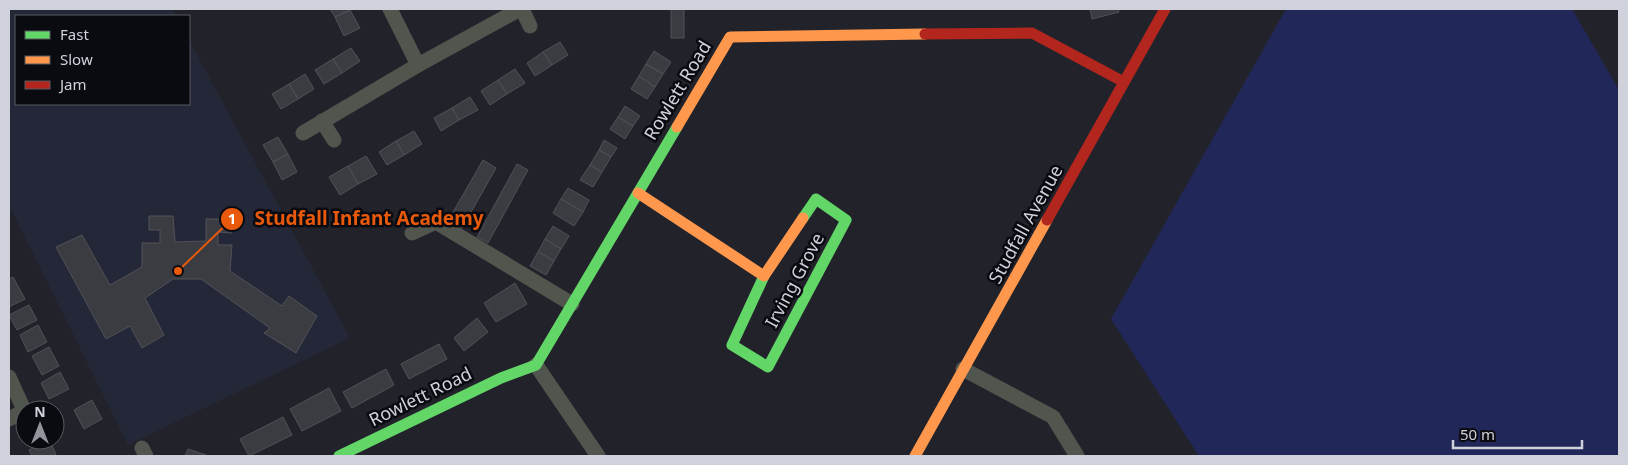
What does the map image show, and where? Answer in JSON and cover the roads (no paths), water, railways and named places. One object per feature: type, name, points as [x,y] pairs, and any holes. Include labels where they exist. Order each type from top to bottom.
[{"type":"street","points":[[390,9],[418,65]]},
{"type":"street","points":[[303,133],[418,65],[521,9],[530,26]]},
{"type":"street","name":"Studfall Avenue","points":[[915,456],[1165,9]]},
{"type":"street","name":"Rowlett Road","points":[[339,456],[501,378],[536,365],[730,37],[1032,33],[1124,82]]},
{"type":"street","points":[[322,121],[334,140]]},
{"type":"street","name":"Irving Grove","points":[[638,193],[764,276]]},
{"type":"street","name":"Irving Grove","points":[[816,199],[846,220],[768,367],[732,345],[764,276],[816,199]]},
{"type":"street","points":[[412,233],[436,222],[572,304]]},
{"type":"street","points":[[536,365],[598,456]]},
{"type":"street","points":[[964,369],[1053,417],[1077,456]]},
{"type":"street","points":[[9,377],[20,400]]},
{"type":"place","name":"Studfall Infant Academy","points":[[178,271]]}]
